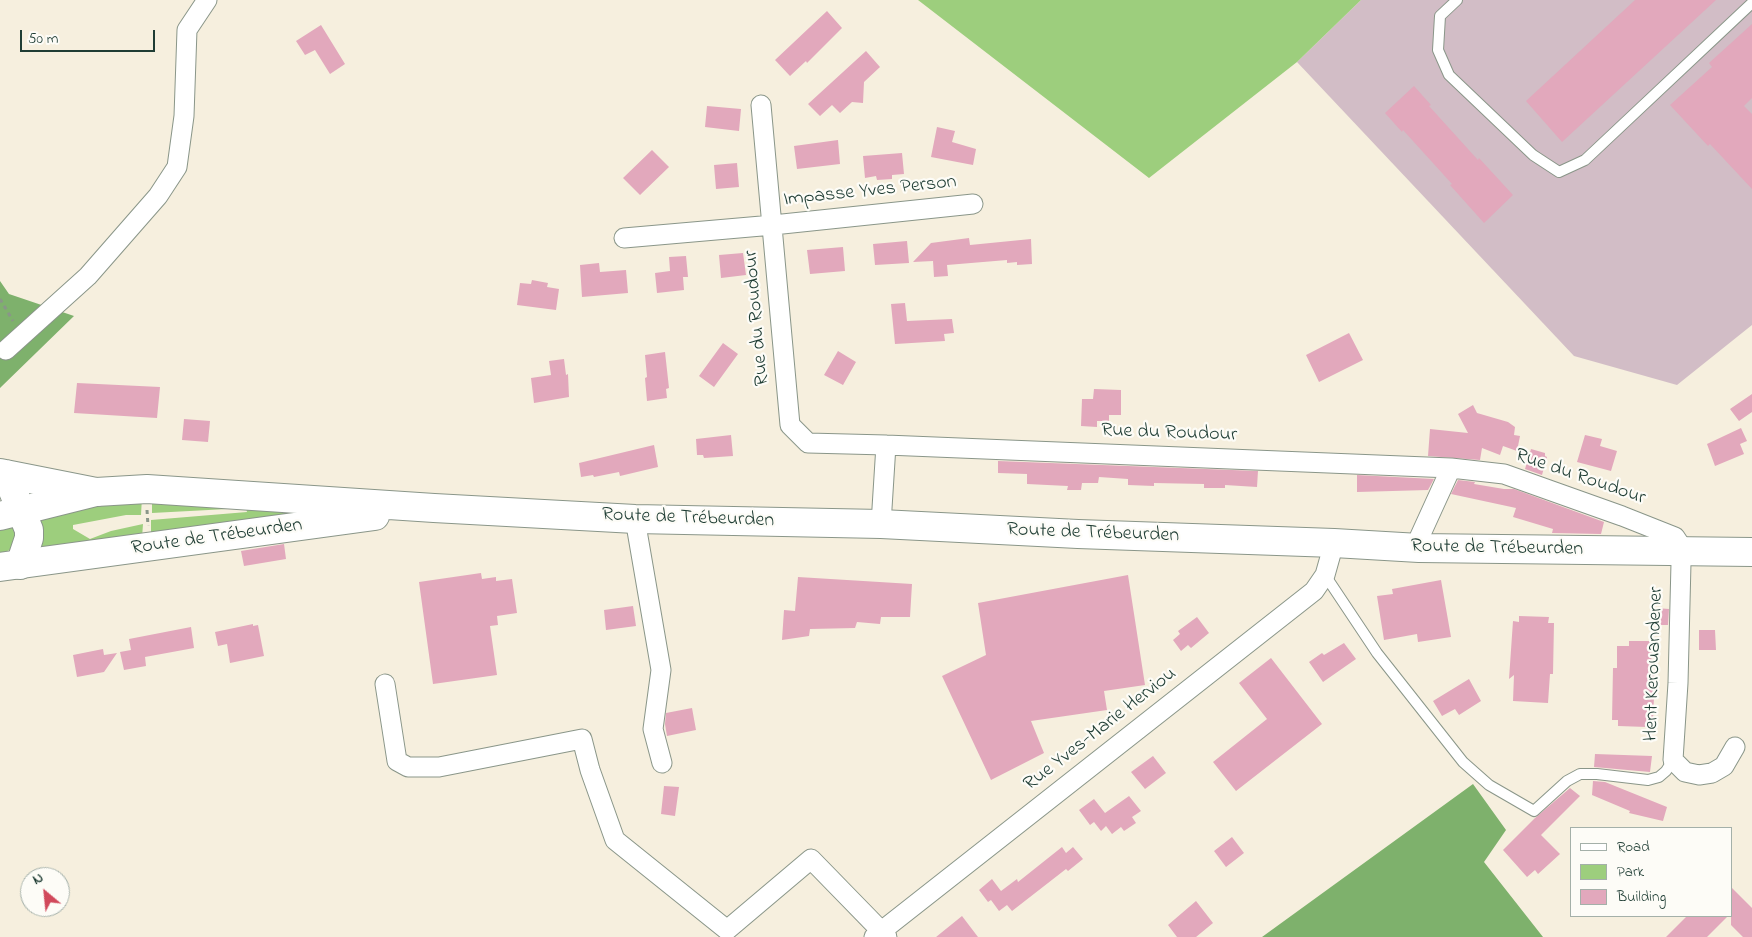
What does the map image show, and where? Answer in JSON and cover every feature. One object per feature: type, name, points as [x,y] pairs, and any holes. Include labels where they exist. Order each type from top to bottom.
[{"type":"main road","points":[[10,566],[29,538],[29,530],[10,513],[3,473],[96,492]]},
{"type":"main road","name":"Route de Trébeurden","points":[[10,513],[96,492],[147,490],[635,519],[881,524],[1419,548],[1752,552]]},
{"type":"main road","name":"Route de Trébeurden","points":[[10,566],[434,508]]},
{"type":"street","points":[[2,349],[88,276],[158,196],[176,167],[184,116],[187,30],[207,0]]},
{"type":"street","name":"Rue du Roudour","points":[[761,105],[790,425],[808,443],[1451,468],[1504,474],[1675,537],[1685,552]]},
{"type":"street","name":"Impasse Yves Person","points":[[624,238],[773,225],[973,204]]},
{"type":"street","points":[[881,524],[886,445]]},
{"type":"street","points":[[1419,548],[1420,536],[1451,468]]},
{"type":"street","points":[[635,519],[661,670],[653,730],[662,764]]},
{"type":"street","name":"Rue Yves-Marie Herviou","points":[[881,935],[1314,591],[1325,575],[1334,543]]},
{"type":"street","name":"Hent Kerouandener","points":[[1685,552],[1682,562],[1673,760],[1685,772],[1699,775],[1712,772],[1724,766],[1735,747]]},
{"type":"street","points":[[385,684],[397,761],[408,767],[439,767],[582,739],[590,770],[615,840],[727,930],[811,859],[881,935]]},
{"type":"lane","points":[[1457,0],[1440,16],[1438,50],[1449,75],[1533,155],[1559,172],[1586,160],[1752,3]]},
{"type":"lane","points":[[1325,575],[1377,653],[1463,762],[1489,785],[1534,811],[1566,781],[1580,774],[1648,780],[1659,777],[1666,771],[1673,760]]},
{"type":"path","points":[[147,490],[148,548]]},
{"type":"shaded area","points":[[1361,0],[1752,0],[1752,325],[1677,385],[1574,356],[1297,62]]},
{"type":"green space","points":[[918,0],[1361,0],[1297,62],[1149,178]]},
{"type":"green space","points":[[0,281],[9,294],[74,316],[0,388]]},
{"type":"green space","points":[[152,496],[364,506],[151,538],[151,520],[247,512],[246,508],[152,513]]},
{"type":"green space","points":[[142,497],[141,515],[126,515],[73,525],[73,529],[90,539],[111,531],[143,524],[142,538],[35,551],[35,513]]},
{"type":"green space","points":[[0,522],[12,522],[20,533],[12,549],[0,554]]},
{"type":"green space","points":[[1473,784],[1506,830],[1484,862],[1543,937],[1262,937]]},
{"type":"building","points":[[1635,0],[1716,0],[1562,142],[1526,101]]},
{"type":"building","points":[[827,11],[842,28],[807,63],[806,61],[790,76],[775,60]]},
{"type":"building","points":[[1752,24],[1752,98],[1744,106],[1752,114],[1752,189],[1670,105],[1712,67],[1709,63]]},
{"type":"building","points":[[321,25],[345,64],[330,74],[315,50],[305,55],[296,41]]},
{"type":"building","points":[[866,51],[880,67],[864,82],[863,103],[852,102],[840,113],[832,105],[820,116],[808,104]]},
{"type":"building","points":[[1414,86],[1431,105],[1429,106],[1478,160],[1479,158],[1513,195],[1484,223],[1450,185],[1452,184],[1385,113]]},
{"type":"building","points":[[707,106],[741,109],[739,131],[705,127]]},
{"type":"building","points":[[937,127],[955,131],[952,142],[976,149],[973,165],[931,157]]},
{"type":"building","points":[[838,140],[840,164],[797,169],[794,146]]},
{"type":"building","points":[[652,150],[669,167],[640,195],[623,178]]},
{"type":"building","points":[[902,153],[904,174],[892,175],[892,179],[877,180],[876,176],[865,178],[863,156]]},
{"type":"building","points":[[737,163],[739,187],[716,189],[714,165]]},
{"type":"building","points":[[969,238],[970,245],[1031,239],[1032,264],[1017,265],[1017,262],[1007,263],[1007,260],[947,265],[948,276],[934,277],[933,261],[913,262],[931,243]]},
{"type":"building","points":[[907,241],[909,263],[875,265],[873,244]]},
{"type":"building","points":[[843,247],[845,271],[810,274],[807,250]]},
{"type":"building","points":[[743,253],[746,275],[721,278],[719,255]]},
{"type":"building","points":[[686,256],[688,277],[683,277],[684,290],[657,293],[655,273],[670,271],[669,257]]},
{"type":"building","points":[[599,263],[600,272],[626,270],[628,293],[582,297],[580,265]]},
{"type":"building","points":[[532,280],[548,283],[547,287],[559,289],[556,310],[517,305],[520,283],[531,284]]},
{"type":"building","points":[[905,303],[907,321],[952,319],[954,333],[944,334],[945,341],[895,344],[891,304]]},
{"type":"building","points":[[1349,333],[1363,360],[1319,382],[1306,355]]},
{"type":"building","points":[[723,343],[738,354],[714,387],[699,376]]},
{"type":"building","points":[[838,351],[856,362],[843,385],[824,375]]},
{"type":"building","points":[[665,352],[669,388],[666,389],[667,398],[647,401],[645,355]]},
{"type":"building","points":[[564,359],[566,375],[568,374],[569,397],[534,403],[531,378],[551,375],[549,361]]},
{"type":"building","points":[[77,383],[160,387],[157,418],[74,413]]},
{"type":"building","points":[[1094,389],[1121,390],[1121,415],[1109,415],[1109,421],[1097,421],[1097,427],[1081,426],[1082,399],[1093,399]]},
{"type":"building","points":[[1752,394],[1752,412],[1739,421],[1730,409]]},
{"type":"building","points":[[1473,405],[1477,413],[1508,422],[1515,427],[1514,435],[1520,436],[1517,451],[1503,446],[1500,455],[1482,448],[1480,460],[1428,456],[1430,429],[1468,433],[1458,414]]},
{"type":"building","points":[[184,419],[210,421],[208,442],[182,440]]},
{"type":"building","points":[[1741,428],[1747,441],[1740,444],[1744,454],[1715,466],[1707,444]]},
{"type":"building","points":[[731,435],[733,456],[704,458],[703,455],[697,455],[696,439]]},
{"type":"building","points":[[1585,435],[1602,439],[1600,446],[1617,451],[1611,471],[1577,462]]},
{"type":"building","points":[[654,445],[658,467],[620,476],[619,472],[594,477],[593,475],[581,477],[579,463]]},
{"type":"building","points":[[1531,449],[1545,453],[1547,457],[1542,475],[1525,469]]},
{"type":"building","points":[[998,461],[1258,471],[1257,487],[1225,485],[1225,488],[1204,488],[1204,484],[1154,483],[1154,486],[1128,485],[1128,479],[1099,477],[1098,483],[1082,483],[1081,490],[1067,490],[1068,486],[1027,484],[1027,474],[998,473]]},
{"type":"building","points":[[1357,475],[1434,479],[1428,490],[1357,492]]},
{"type":"building","points":[[1458,480],[1504,489],[1514,489],[1604,522],[1601,534],[1552,533],[1553,529],[1513,517],[1516,508],[1451,494]]},
{"type":"building","points":[[284,544],[286,559],[244,566],[241,551]]},
{"type":"building","points":[[481,573],[482,579],[496,577],[496,581],[512,579],[517,613],[497,616],[498,625],[490,626],[497,675],[433,684],[419,582]]},
{"type":"building","points":[[1128,575],[1145,685],[1104,691],[1107,710],[1031,721],[1044,753],[991,780],[942,676],[986,655],[978,603]]},
{"type":"building","points":[[798,577],[912,584],[910,617],[881,617],[880,624],[857,622],[855,628],[810,629],[809,636],[782,640],[784,610],[795,611]]},
{"type":"building","points":[[1441,580],[1451,637],[1418,642],[1417,634],[1384,640],[1377,596],[1393,594],[1392,589]]},
{"type":"building","points":[[633,606],[636,626],[606,630],[604,610]]},
{"type":"building","points":[[1656,608],[1669,609],[1668,625],[1655,625]]},
{"type":"building","points":[[1519,616],[1549,617],[1548,623],[1554,623],[1553,674],[1550,674],[1548,703],[1513,701],[1514,675],[1509,679],[1513,621],[1519,622]]},
{"type":"building","points":[[1197,617],[1209,633],[1191,648],[1188,645],[1181,651],[1173,640],[1180,634],[1178,631]]},
{"type":"building","points":[[253,624],[253,626],[258,625],[264,656],[230,663],[227,644],[218,646],[215,632]]},
{"type":"building","points":[[191,627],[194,648],[145,657],[146,666],[124,670],[120,652],[131,650],[129,639]]},
{"type":"building","points":[[1699,630],[1715,630],[1716,650],[1699,650]]},
{"type":"building","points":[[1629,641],[1652,641],[1651,671],[1655,671],[1653,721],[1647,721],[1647,727],[1618,726],[1618,720],[1612,720],[1613,668],[1617,668],[1617,646],[1629,646]]},
{"type":"building","points":[[1344,643],[1356,659],[1323,682],[1309,662],[1322,653],[1324,655]]},
{"type":"building","points":[[103,649],[104,655],[117,653],[104,672],[77,677],[73,655]]},
{"type":"building","points":[[1271,658],[1322,724],[1236,791],[1213,762],[1267,719],[1239,683]]},
{"type":"building","points":[[1469,679],[1481,701],[1459,715],[1455,709],[1442,716],[1433,701]]},
{"type":"building","points":[[692,708],[696,730],[667,736],[666,713]]},
{"type":"building","points":[[1595,754],[1652,756],[1650,772],[1594,767]]},
{"type":"building","points":[[1153,756],[1166,773],[1145,789],[1131,772]]},
{"type":"building","points":[[1593,781],[1605,782],[1667,807],[1663,821],[1629,813],[1630,811],[1592,795]]},
{"type":"building","points":[[664,786],[679,787],[675,816],[661,814]]},
{"type":"building","points":[[1570,788],[1580,796],[1541,835],[1560,854],[1538,874],[1535,870],[1527,877],[1503,850],[1535,818]]},
{"type":"building","points":[[1129,796],[1141,811],[1132,817],[1136,823],[1124,831],[1121,827],[1112,834],[1106,826],[1101,831],[1094,822],[1090,825],[1079,810],[1094,799],[1105,813]]},
{"type":"building","points":[[1232,837],[1244,853],[1226,867],[1214,851]]},
{"type":"building","points":[[1062,847],[1066,853],[1073,847],[1083,859],[1068,871],[1066,869],[1012,911],[1007,905],[999,911],[991,900],[988,902],[979,890],[992,879],[1001,891],[1017,879],[1018,882]]},
{"type":"building","points":[[1732,888],[1752,908],[1752,937],[1743,937],[1731,925]]},
{"type":"building","points":[[1196,901],[1213,923],[1196,937],[1177,937],[1168,925]]},
{"type":"building","points":[[962,916],[978,937],[936,937]]},
{"type":"building","points":[[1686,917],[1727,917],[1707,937],[1666,937]]}]
